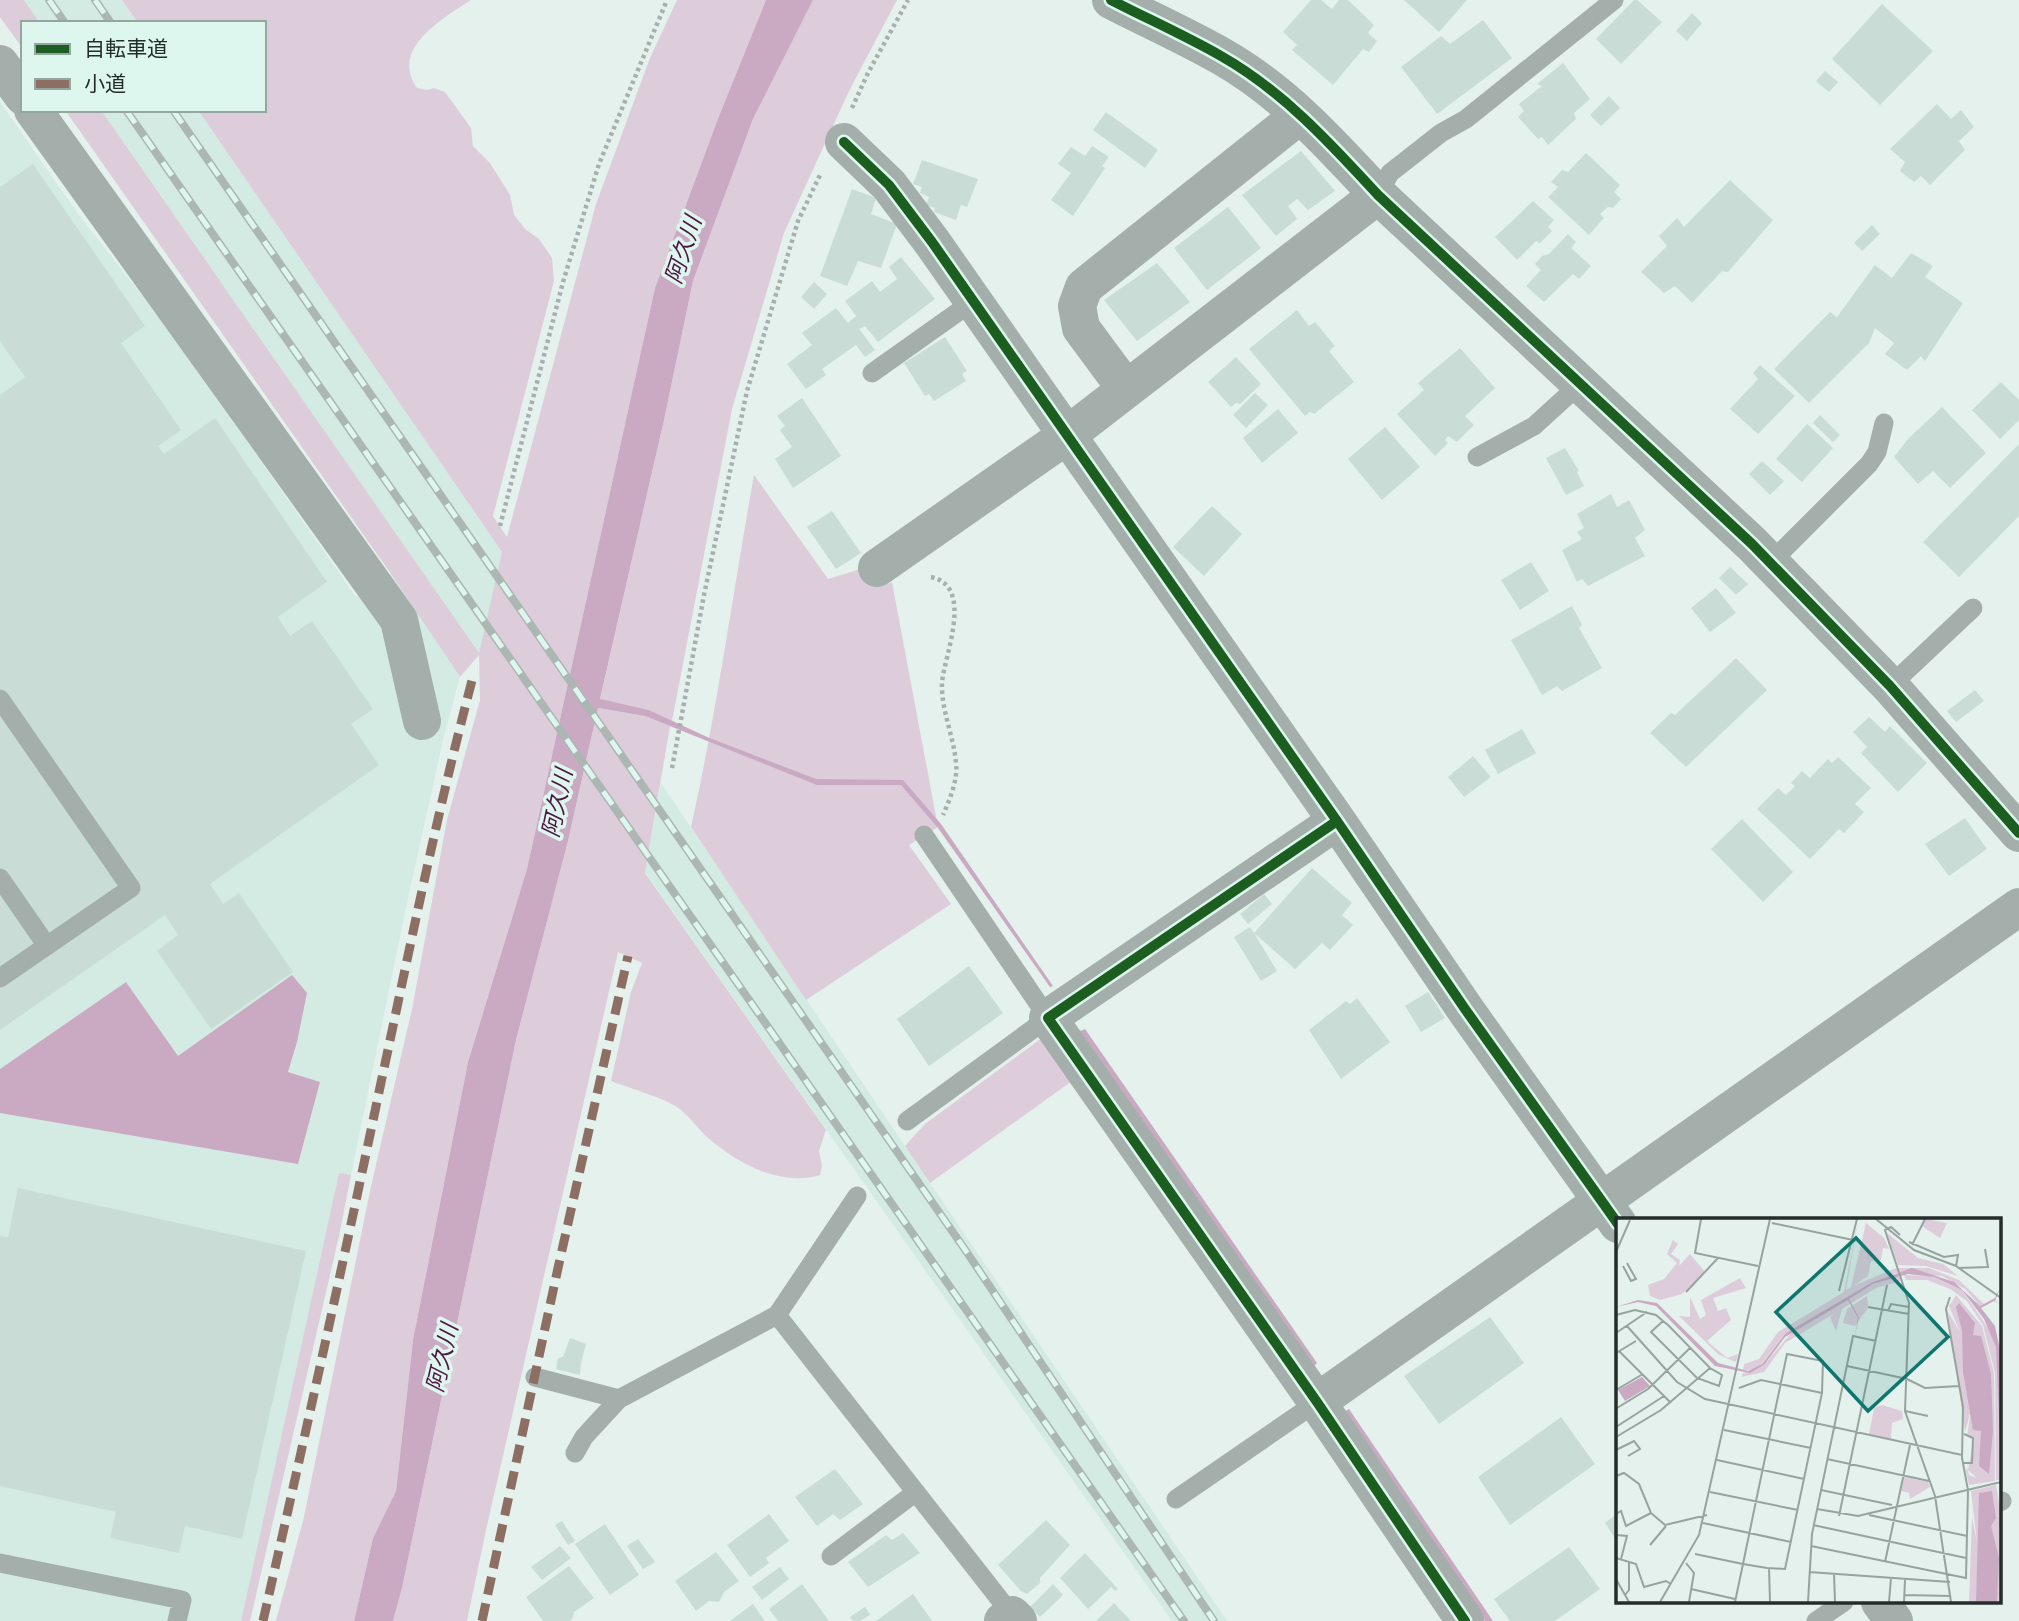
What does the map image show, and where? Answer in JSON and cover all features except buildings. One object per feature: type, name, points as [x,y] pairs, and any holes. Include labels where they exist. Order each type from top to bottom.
[{"type":"street","points":[[1111,0],[1223,57],[1262,84],[1334,146],[1378,195],[1752,544],[1890,686],[2019,833]]},
{"type":"street","points":[[0,64],[21,93]]},
{"type":"street","points":[[34,112],[399,620],[422,721]]},
{"type":"street","points":[[1126,389],[1081,328],[1077,306],[1084,287],[1300,115]]},
{"type":"street","points":[[844,134],[889,184],[932,242],[1338,821],[1465,1009],[1610,1212]]},
{"type":"street","points":[[883,564],[1066,436],[1378,195]]},
{"type":"street","points":[[1338,821],[1048,1018],[1317,1402],[1465,1621]]},
{"type":"street","points":[[1317,1402],[1610,1212],[2019,907]]},
{"type":"street","points":[[1881,1604],[1894,1621]]},
{"type":"lane","points":[[1378,195],[1390,173],[1441,133],[1466,119],[1614,0]]},
{"type":"lane","points":[[872,373],[972,302]]},
{"type":"lane","points":[[1478,457],[1534,426],[1579,385]]},
{"type":"lane","points":[[1770,563],[1869,464],[1877,452],[1884,423]]},
{"type":"lane","points":[[1890,686],[1973,608]]},
{"type":"lane","points":[[0,699],[131,888],[0,978]]},
{"type":"lane","points":[[907,1121],[1048,1018],[925,835]]},
{"type":"lane","points":[[0,878],[47,946]]},
{"type":"lane","points":[[575,1453],[584,1437],[619,1399],[777,1315],[857,1196]]},
{"type":"lane","points":[[777,1315],[916,1492],[1011,1619]]},
{"type":"lane","points":[[535,1377],[619,1399]]},
{"type":"lane","points":[[1177,1499],[1317,1402]]},
{"type":"lane","points":[[831,1556],[916,1492]]},
{"type":"lane","points":[[0,1563],[182,1600],[177,1621]]},
{"type":"lane","points":[[1816,1621],[1841,1604]]},
{"type":"path","points":[[500,526],[564,282],[599,164],[667,0]]},
{"type":"path","points":[[672,768],[704,595],[747,391],[798,221],[844,134],[868,73],[908,0]]},
{"type":"path","points":[[883,564],[905,577],[939,579],[948,588],[954,602],[954,622],[942,684],[957,764],[952,792],[943,816],[939,857]]},
{"type":"shaded area","points":[[0,0],[24,0],[39,21],[21,21],[21,46],[0,17]]},
{"type":"shaded area","points":[[24,0],[122,0],[137,21],[39,21]]},
{"type":"shaded area","points":[[122,0],[471,0],[423,36],[410,60],[410,73],[417,88],[434,88],[445,92],[471,128],[473,146],[490,163],[510,195],[514,215],[525,229],[539,239],[552,258],[554,281],[493,516],[507,537],[596,204],[650,58],[677,0],[766,0],[719,116],[655,288],[527,869],[468,1062],[413,1340],[396,1491],[373,1538],[354,1621],[276,1621],[304,1517],[370,1191],[412,1009],[447,820],[480,700],[479,655],[460,677],[391,574],[66,112],[102,112],[479,653],[502,552],[199,112],[266,112],[266,21],[137,21]]},
{"type":"shaded area","points":[[813,0],[897,0],[849,91],[784,233],[732,409],[672,721],[649,710],[600,700],[693,281],[753,119]]},
{"type":"shaded area","points":[[0,102],[76,211],[171,333],[356,597],[391,574],[460,677],[443,740],[405,912],[351,1175],[339,1174],[241,1621],[0,1621],[0,1113],[298,1163],[320,1082],[288,1072],[297,1042],[292,976],[178,1056],[126,982],[0,1069]]},
{"type":"shaded area","points":[[102,112],[199,112],[502,552],[479,654]]},
{"type":"shaded area","points":[[754,475],[828,579],[874,565],[888,584],[892,582],[938,827],[909,845],[951,904],[806,1000],[691,827],[717,695]]},
{"type":"shaded area","points":[[598,708],[645,716],[670,726],[645,873],[826,1130],[819,1151],[822,1166],[820,1175],[789,1178],[745,1164],[719,1147],[674,1105],[611,1081],[631,992],[642,963],[618,952],[467,1621],[393,1621],[516,1040],[568,841]]},
{"type":"shaded area","points":[[661,783],[1227,1621],[1172,1621],[645,872]]},
{"type":"shaded area","points":[[1039,1040],[1043,1041],[1072,1081],[930,1183],[905,1146],[925,1124]]},
{"type":"shaded area","points":[[339,1173],[351,1175],[339,1236],[250,1621],[241,1621]]},
{"type":"water","name":"阿久川","points":[[766,0],[813,0],[753,119],[693,281],[600,699],[649,710],[707,737],[816,779],[903,780],[941,824],[1053,986],[1050,987],[938,828],[901,785],[817,785],[645,716],[598,708],[568,841],[516,1040],[402,1588],[393,1621],[354,1621],[373,1538],[396,1491],[413,1340],[468,1062],[527,869],[655,288],[719,116]]},
{"type":"water","points":[[292,975],[307,993],[288,1072],[320,1082],[298,1164],[0,1113],[0,1069],[126,982],[178,1056]]},
{"type":"water","points":[[1085,1029],[1317,1363],[1313,1367],[1078,1032]]},
{"type":"water","points":[[1349,1409],[1493,1621],[1485,1621],[1344,1412]]},
{"type":"railway","points":[[49,0],[64,21]]},
{"type":"railway","points":[[95,0],[110,21]]},
{"type":"railway","points":[[127,112],[1184,1621]]},
{"type":"railway","points":[[174,112],[966,1251],[1214,1621]]},
{"type":"marked path","points":[[263,1621],[424,882],[474,673]]},
{"type":"marked path","points":[[482,1621],[628,956]]},
{"type":"cycle path","points":[[1111,0],[1221,56],[1286,102],[1378,195],[1752,544],[1890,686],[2019,833]]},
{"type":"cycle path","points":[[844,142],[889,185],[932,242],[1337,821],[1465,1009],[1616,1221]]},
{"type":"cycle path","points":[[1337,821],[1048,1018],[1317,1402],[1465,1621]]}]
